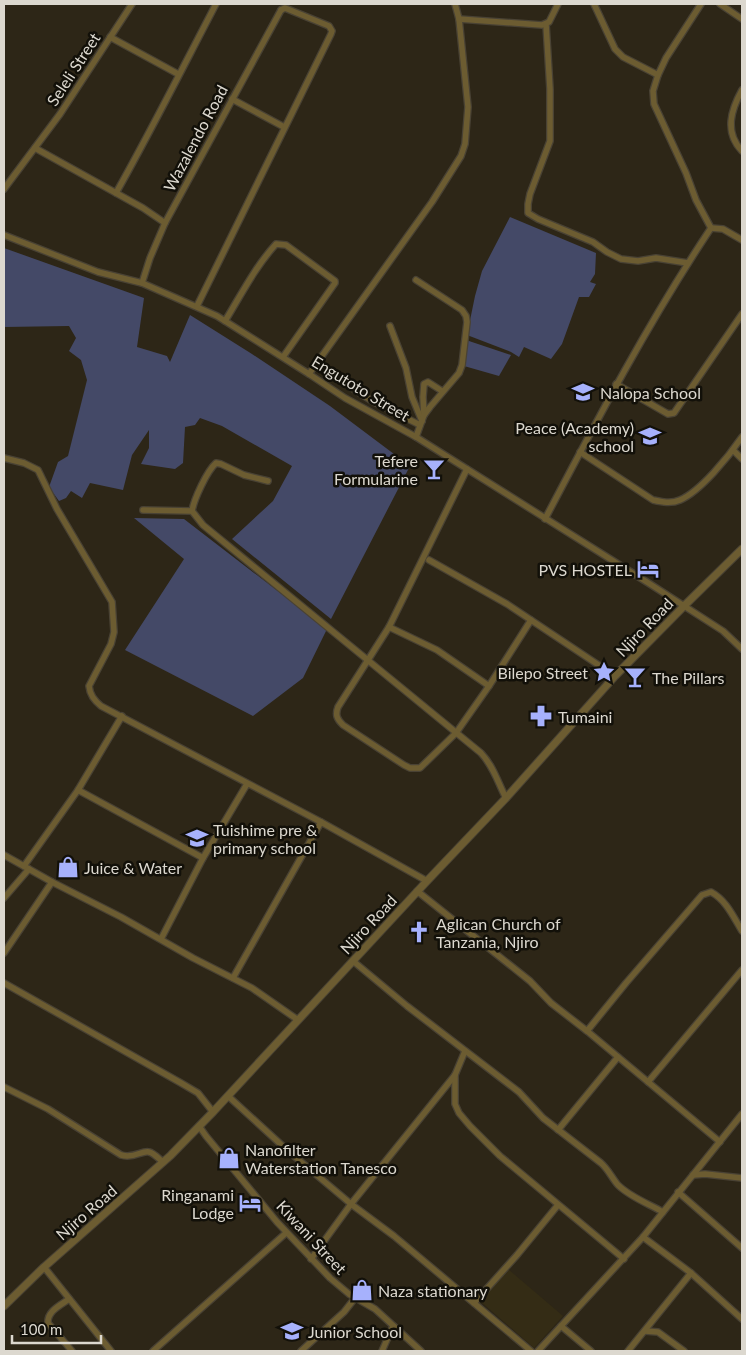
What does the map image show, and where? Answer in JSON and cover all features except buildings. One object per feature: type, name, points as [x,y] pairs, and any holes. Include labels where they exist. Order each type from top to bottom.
[{"type":"street","name":"Seleli Street","points":[[4,189],[65,106],[132,4]]},
{"type":"street","points":[[116,193],[162,110],[178,74],[216,4]]},
{"type":"street","points":[[309,374],[432,202],[461,156],[468,107],[459,19],[455,4]]},
{"type":"street","points":[[558,4],[546,24],[551,134],[545,156],[530,194],[529,214],[593,242],[621,259],[638,261],[656,258],[688,263]]},
{"type":"street","points":[[594,4],[615,49],[623,57],[658,74]]},
{"type":"street","points":[[701,4],[658,74],[653,91],[654,104],[686,173],[696,200],[711,228]]},
{"type":"street","points":[[720,4],[742,19]]},
{"type":"street","points":[[197,306],[332,31],[329,26],[318,21],[279,7]]},
{"type":"street","name":"Wazalendo Road","points":[[142,283],[165,223],[279,7]]},
{"type":"street","points":[[459,19],[530,25],[546,24]]},
{"type":"street","points":[[110,38],[178,74]]},
{"type":"street","points":[[742,90],[731,115],[736,145],[742,151]]},
{"type":"street","points":[[232,99],[284,127]]},
{"type":"street","points":[[35,148],[165,223]]},
{"type":"street","points":[[545,519],[616,384],[711,228]]},
{"type":"street","points":[[711,228],[723,229],[742,240]]},
{"type":"street","name":"Engutoto Street","points":[[4,236],[98,272],[142,283],[226,320],[345,398],[416,437],[684,606],[723,631],[742,649]]},
{"type":"street","points":[[226,320],[272,248],[276,244],[286,245],[335,281],[283,357]]},
{"type":"street","points":[[416,280],[462,310],[466,316],[462,365],[456,377],[442,391],[422,420],[416,437]]},
{"type":"street","points":[[616,384],[668,414],[674,413],[742,314]]},
{"type":"street","points":[[390,326],[406,368],[412,397],[422,420]]},
{"type":"street","points":[[422,420],[424,384],[428,382],[442,391]]},
{"type":"street","points":[[350,387],[372,401],[422,420]]},
{"type":"street","points":[[580,452],[653,500],[666,503],[678,501],[692,492],[742,437]]},
{"type":"street","points":[[732,450],[742,459]]},
{"type":"street","points":[[4,458],[24,463],[38,470],[57,510],[112,602],[114,632],[111,644],[89,686],[95,700],[101,706],[321,822],[427,881]]},
{"type":"street","points":[[192,512],[198,496],[216,463],[244,475],[268,481]]},
{"type":"street","points":[[468,469],[388,627],[338,707],[336,714],[338,720],[404,766],[415,769],[423,766],[456,733],[489,686],[531,620]]},
{"type":"street","points":[[143,510],[192,512],[203,524],[481,753],[490,762],[506,798]]},
{"type":"street","name":"Njiro Road","points":[[4,1306],[44,1267],[163,1162],[213,1112],[417,891],[506,798],[615,676],[742,549]]},
{"type":"street","points":[[429,560],[531,620],[615,676]]},
{"type":"street","points":[[388,627],[437,650],[489,686]]},
{"type":"street","points":[[4,898],[78,790],[122,716]]},
{"type":"street","points":[[161,939],[203,858],[247,784]]},
{"type":"street","points":[[78,790],[203,858]]},
{"type":"street","points":[[234,978],[321,822]]},
{"type":"street","points":[[4,855],[252,988],[298,1020]]},
{"type":"street","points":[[4,953],[52,882]]},
{"type":"street","points":[[417,891],[530,981],[551,1003],[720,1142]]},
{"type":"street","points":[[587,1031],[702,895],[711,892],[718,896],[729,908],[742,930]]},
{"type":"street","points":[[353,961],[406,1006],[519,1092],[542,1118],[609,1170],[619,1185],[629,1193],[663,1212]]},
{"type":"street","points":[[648,1082],[742,970]]},
{"type":"street","points":[[4,983],[198,1093],[213,1112]]},
{"type":"street","points":[[311,1259],[351,1204],[455,1075],[465,1051]]},
{"type":"street","points":[[558,1130],[618,1057]]},
{"type":"street","points":[[455,1075],[455,1104],[459,1113],[486,1143],[624,1259]]},
{"type":"street","points":[[4,1087],[48,1109],[121,1155],[132,1157],[147,1151],[163,1162]]},
{"type":"street","points":[[228,1096],[287,1150],[351,1204],[394,1236],[531,1351]]},
{"type":"street","points":[[538,1351],[643,1237],[742,1114]]},
{"type":"street","name":"Kiwani Street","points":[[199,1126],[286,1233],[311,1259],[336,1284],[375,1310],[420,1351]]},
{"type":"street","points":[[693,1175],[705,1174],[742,1178]]},
{"type":"street","points":[[678,1192],[742,1248]]},
{"type":"street","points":[[474,1303],[558,1205]]},
{"type":"street","points":[[153,1351],[286,1233]]},
{"type":"street","points":[[643,1237],[691,1273],[742,1319]]},
{"type":"street","points":[[44,1267],[111,1351]]},
{"type":"street","points":[[628,1351],[691,1273]]},
{"type":"street","points":[[301,1351],[344,1312],[355,1298]]},
{"type":"street","points":[[70,1299],[50,1314],[48,1323],[72,1351]]},
{"type":"street","points":[[382,1351],[393,1326]]},
{"type":"street","points":[[561,1326],[591,1351]]},
{"type":"street","points":[[645,1331],[658,1332],[684,1351]]},
{"type":"shaded area","points":[[510,217],[596,253],[595,274],[590,282],[596,284],[589,297],[579,297],[562,344],[551,359],[524,347],[519,357],[467,335],[482,271]]},
{"type":"shaded area","points":[[4,248],[144,298],[137,347],[167,356],[170,362],[190,315],[330,406],[410,466],[331,619],[232,539],[273,501],[292,466],[222,426],[200,418],[195,425],[185,427],[183,463],[175,469],[141,464],[149,448],[149,430],[132,455],[123,490],[90,483],[82,498],[71,491],[66,498],[59,501],[49,487],[58,462],[68,456],[87,380],[81,360],[69,351],[76,338],[69,326],[4,327]]},
{"type":"shaded area","points":[[466,340],[511,355],[499,376],[464,366]]},
{"type":"shaded area","points":[[134,518],[184,519],[327,629],[303,678],[253,716],[125,650],[184,559]]},
{"type":"shaded area","points":[[508,1269],[563,1316],[534,1348],[480,1301]]},
{"type":"place","name":"Nalopa School","points":[[583,392]]},
{"type":"place","name":"Peace (Academy) school","points":[[650,436]]},
{"type":"place","name":"Tefere Formularine","points":[[434,469]]},
{"type":"place","name":"PVS HOSTEL","points":[[648,569]]},
{"type":"place","name":"Bilepo Street","points":[[604,672]]},
{"type":"place","name":"The Pillars","points":[[635,677]]},
{"type":"place","name":"Tumaini","points":[[541,716]]},
{"type":"place","name":"Tuishime pre & primary school","points":[[197,838]]},
{"type":"place","name":"Juice & Water","points":[[68,867]]},
{"type":"place","name":"Aglican Church of Tanzania, Njiro","points":[[419,932]]},
{"type":"place","name":"Nanofilter Waterstation Tanesco","points":[[229,1158]]},
{"type":"place","name":"Ringanami Lodge","points":[[250,1203]]},
{"type":"place","name":"Naza stationary","points":[[362,1290]]},
{"type":"place","name":"Junior School","points":[[292,1331]]}]
